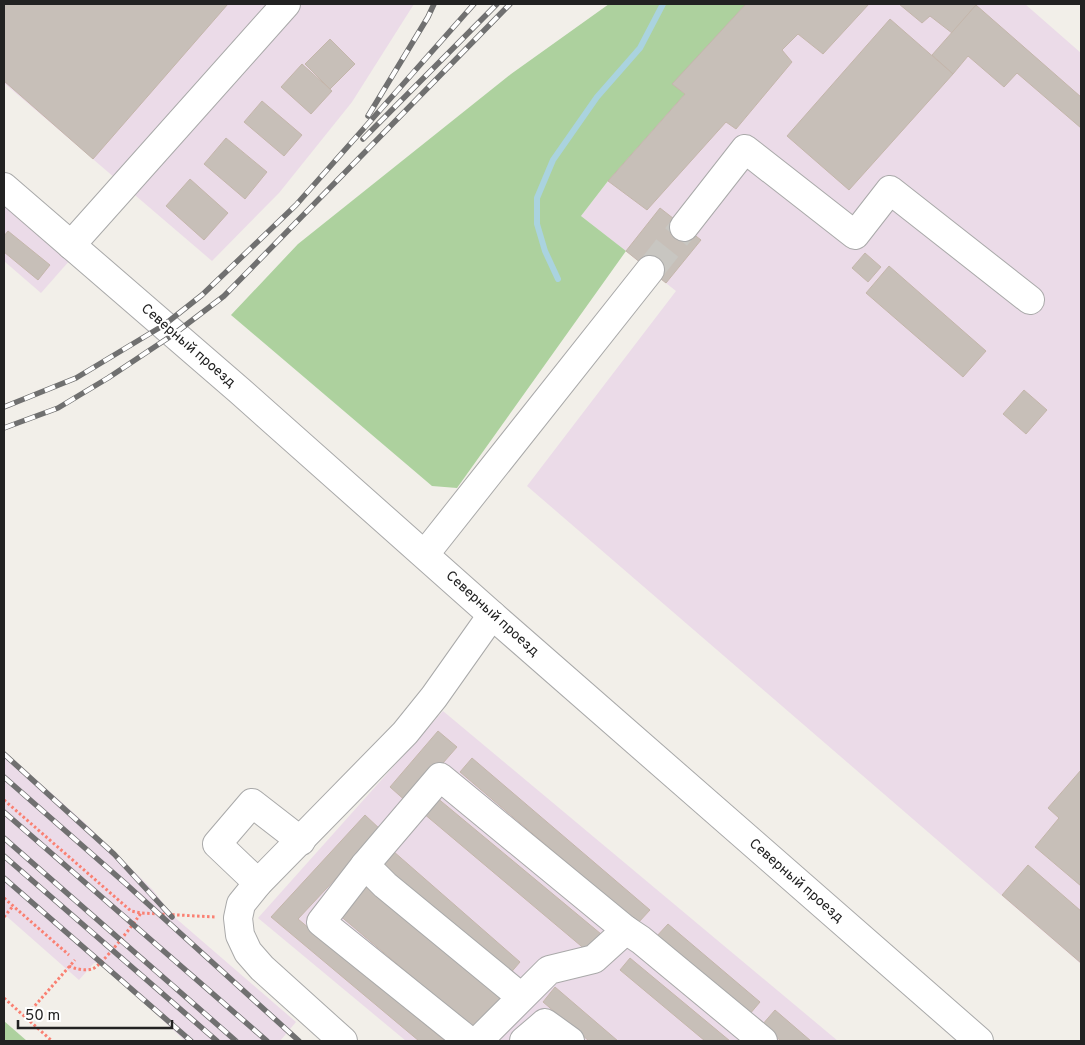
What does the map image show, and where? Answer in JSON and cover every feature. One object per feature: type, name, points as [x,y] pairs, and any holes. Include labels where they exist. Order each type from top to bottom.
[{"type":"street","points":[[71,245],[286,4]]},
{"type":"street","points":[[684,227],[745,149],[855,235],[890,190],[1030,300]]},
{"type":"street","name":"Северный проезд","points":[[4,187],[240,391],[492,615],[979,1041]]},
{"type":"street","points":[[424,554],[650,270]]},
{"type":"street","points":[[343,1041],[262,968],[248,952],[240,934],[238,918],[242,904],[258,883],[301,841],[405,732],[434,697],[492,615]]},
{"type":"street","points":[[469,1041],[321,922],[365,865],[440,777],[763,1041]]},
{"type":"street","points":[[258,883],[217,844],[252,803],[301,841]]},
{"type":"street","points":[[365,865],[385,885],[520,997]]},
{"type":"street","points":[[478,1041],[549,970],[594,959],[626,930]]},
{"type":"street","points":[[524,1041],[545,1023],[570,1041]]},
{"type":"path","points":[[4,800],[131,911],[238,918]]},
{"type":"path","points":[[4,898],[69,955]]},
{"type":"path","points":[[4,917],[13,906]]},
{"type":"path","points":[[69,966],[75,969],[92,969],[101,963],[134,925],[140,913]]},
{"type":"path","points":[[25,1017],[75,960]]},
{"type":"path","points":[[4,998],[52,1041]]},
{"type":"shaded area","points":[[4,4],[414,4],[352,102],[279,193],[212,261],[4,83]]},
{"type":"shaded area","points":[[746,4],[1025,4],[1081,53],[1081,964],[527,486],[676,291],[581,216],[608,181],[685,93],[672,84]]},
{"type":"shaded area","points":[[4,203],[70,260],[41,293],[4,261]]},
{"type":"shaded area","points":[[443,711],[838,1041],[406,1041],[258,918]]},
{"type":"shaded area","points":[[4,751],[85,823],[153,890],[172,915],[296,1022],[280,1041],[185,1041],[101,963],[94,963],[79,980],[4,914]]},
{"type":"green space","points":[[609,4],[746,4],[673,84],[685,94],[608,181],[581,216],[626,251],[457,488],[432,486],[231,315],[298,244],[511,74]]},
{"type":"green space","points":[[4,1021],[27,1041],[4,1041]]},
{"type":"building","points":[[4,4],[228,4],[93,159],[4,81]]},
{"type":"building","points":[[746,4],[869,4],[823,54],[798,34],[782,50],[792,62],[736,129],[726,122],[647,210],[608,181],[685,94],[672,84]]},
{"type":"building","points":[[899,4],[976,5],[952,33],[930,16],[922,23]]},
{"type":"building","points":[[976,5],[1081,97],[1081,128],[1017,73],[1004,87],[968,56],[953,74],[932,55]]},
{"type":"building","points":[[890,19],[953,74],[849,190],[787,136]]},
{"type":"building","points":[[330,39],[355,64],[330,89],[305,64]]},
{"type":"building","points":[[302,64],[332,91],[311,114],[281,87]]},
{"type":"building","points":[[262,101],[302,135],[284,156],[244,122]]},
{"type":"building","points":[[226,138],[267,172],[245,199],[204,164]]},
{"type":"building","points":[[190,179],[228,213],[204,240],[166,206]]},
{"type":"building","points":[[660,208],[701,240],[666,283],[626,251]]},
{"type":"building","points":[[8,231],[50,265],[38,280],[4,252],[4,236]]},
{"type":"building","points":[[865,253],[881,267],[868,282],[852,268]]},
{"type":"building","points":[[889,266],[986,351],[963,377],[866,293]]},
{"type":"building","points":[[1024,390],[1047,410],[1026,434],[1003,414]]},
{"type":"building","points":[[438,731],[457,747],[408,803],[390,787]]},
{"type":"building","points":[[472,758],[650,910],[638,923],[460,772]]},
{"type":"building","points":[[1081,770],[1081,886],[1035,847],[1059,818],[1048,808]]},
{"type":"building","points":[[436,797],[601,934],[587,951],[423,813]]},
{"type":"building","points":[[365,815],[381,830],[298,919],[445,1041],[419,1041],[271,917]]},
{"type":"building","points":[[393,851],[520,962],[508,976],[381,865]]},
{"type":"building","points":[[1028,865],[1081,911],[1081,963],[1002,895]]},
{"type":"building","points":[[364,883],[501,998],[474,1029],[338,914]]},
{"type":"building","points":[[668,924],[760,1002],[749,1015],[656,937]]},
{"type":"building","points":[[630,958],[730,1041],[705,1041],[620,970]]},
{"type":"building","points":[[555,987],[618,1041],[589,1041],[543,1002]]},
{"type":"building","points":[[775,1010],[811,1041],[781,1041],[762,1025]]},
{"type":"waterway","points":[[558,279],[545,251],[537,224],[537,198],[553,160],[597,97],[640,48],[663,4]]},
{"type":"tunnel","points":[[650,270],[684,227]]},
{"type":"railway","points":[[368,116],[434,4]]},
{"type":"railway","points":[[4,407],[76,378],[164,325],[202,295],[296,205],[474,4]]},
{"type":"railway","points":[[363,139],[497,4]]},
{"type":"railway","points":[[4,428],[58,408],[108,378],[174,334],[224,296],[510,4]]},
{"type":"railway","points":[[4,754],[114,854],[172,917]]},
{"type":"railway","points":[[4,777],[126,884],[299,1041]]},
{"type":"railway","points":[[4,812],[267,1041]]},
{"type":"railway","points":[[4,838],[236,1041]]},
{"type":"railway","points":[[4,856],[217,1041]]},
{"type":"railway","points":[[4,878],[191,1041]]}]
